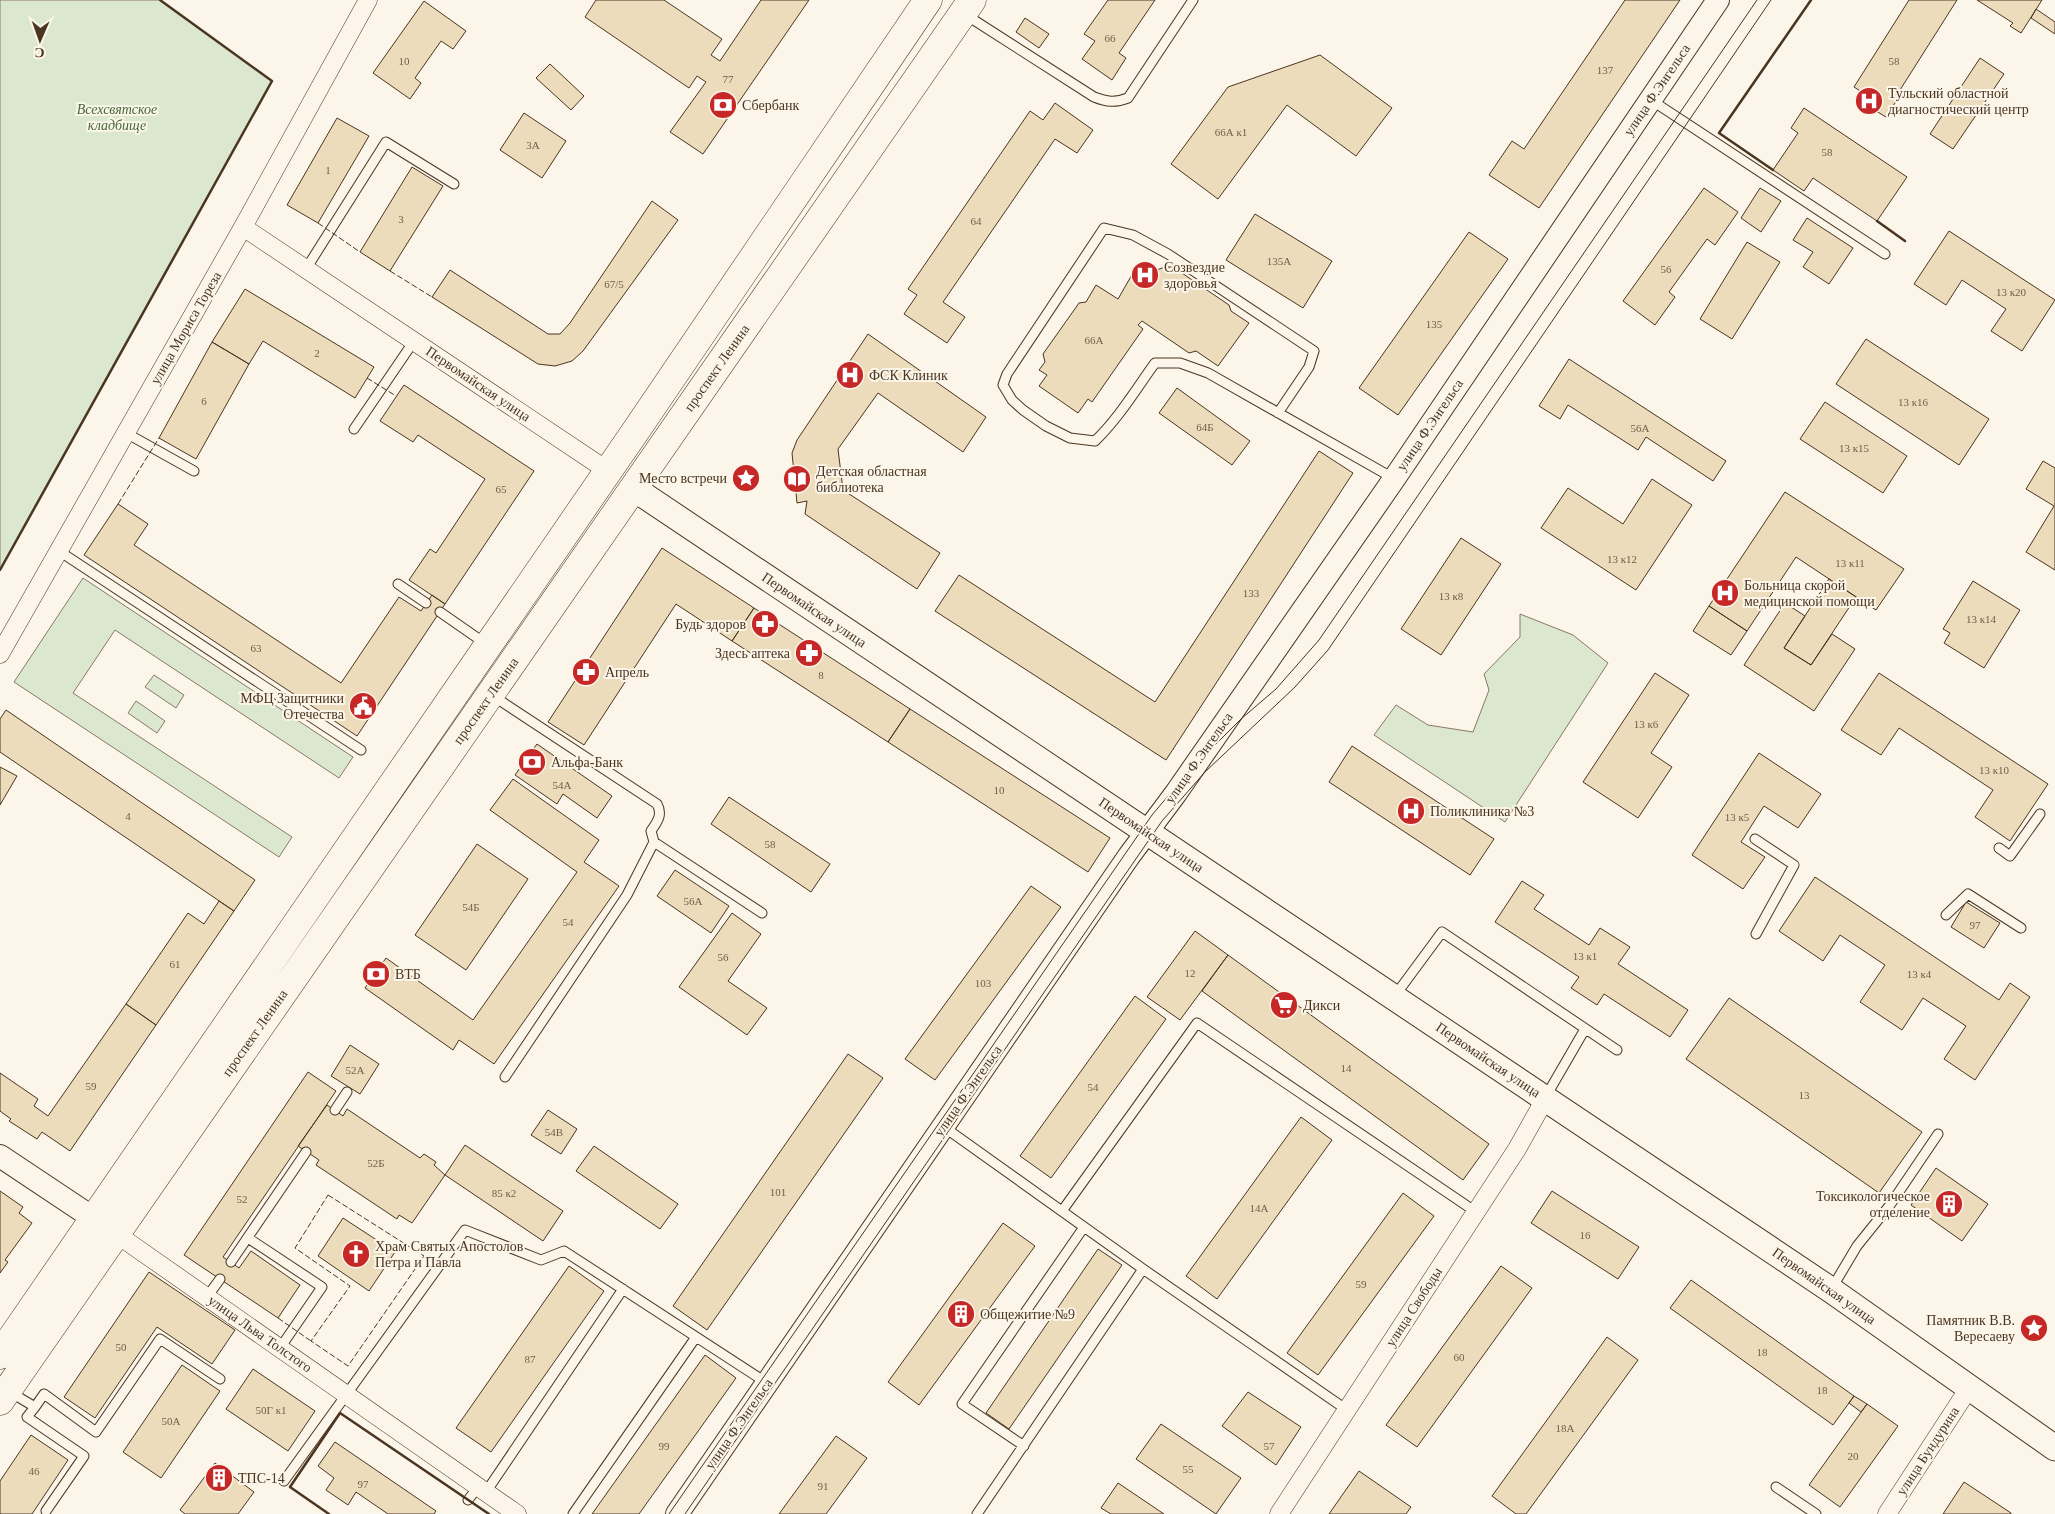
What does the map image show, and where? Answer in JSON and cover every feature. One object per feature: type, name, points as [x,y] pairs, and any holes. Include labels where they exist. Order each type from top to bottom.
[{"type":"main road","name":"проспект Ленина","points":[[4,1396],[104,1226],[488,645],[928,0]]},
{"type":"main road","name":"проспект Ленина","points":[[0,1355],[104,1226],[491,694],[967,6]]},
{"type":"main road","name":"Первомайская улица","points":[[608,471],[1831,1290],[2055,1448]]},
{"type":"street","name":"улица Мориса Тореза","points":[[0,654],[243,227],[368,0]]},
{"type":"street","name":"улица Ф.Энгельса","points":[[677,1514],[1147,832],[1394,478],[1718,0]]},
{"type":"street","name":"Первомайская улица","points":[[243,227],[608,471]]},
{"type":"street","name":"улица Свободы","points":[[1279,1514],[1517,1149],[1545,1099]]},
{"type":"street","name":"улица Льва Толстого","points":[[0,1157],[104,1226],[347,1395],[478,1493],[517,1514]]},
{"type":"street","name":"улица Бундурина","points":[[1887,1514],[1969,1388]]},
{"type":"lane","points":[[967,6],[1094,97],[1106,102],[1117,102],[1128,98],[1193,0]]},
{"type":"lane","points":[[1651,100],[1885,254]]},
{"type":"lane","points":[[306,269],[386,142],[454,184]]},
{"type":"lane","points":[[1278,413],[1309,367],[1314,351],[1168,254],[1133,235],[1104,228],[1007,374],[1003,385],[1012,400],[1046,426],[1070,438],[1095,441],[1106,431],[1155,363],[1180,363],[1208,373],[1278,413],[1394,478]]},
{"type":"lane","points":[[354,429],[414,341]]},
{"type":"lane","points":[[126,433],[194,471]]},
{"type":"lane","points":[[59,551],[362,750]]},
{"type":"lane","points":[[398,584],[426,603]]},
{"type":"lane","points":[[440,612],[488,645]]},
{"type":"lane","points":[[491,694],[657,804],[660,816],[651,831],[654,842],[762,914]]},
{"type":"lane","points":[[1999,848],[2010,856],[2040,814]]},
{"type":"lane","points":[[1755,840],[1794,865],[1756,934]]},
{"type":"lane","points":[[505,1077],[627,895],[654,842]]},
{"type":"lane","points":[[1946,915],[1968,894],[2021,928]]},
{"type":"lane","points":[[1394,998],[1442,932],[1617,1050]]},
{"type":"lane","points":[[1062,1211],[1197,1023],[1476,1212]]},
{"type":"lane","points":[[1545,1099],[1585,1029]]},
{"type":"lane","points":[[335,1110],[347,1092]]},
{"type":"lane","points":[[944,1126],[1143,1269],[1346,1410]]},
{"type":"lane","points":[[1831,1290],[1857,1246],[1890,1204],[1938,1134]]},
{"type":"lane","points":[[231,1262],[306,1152]]},
{"type":"lane","points":[[1024,1446],[962,1404],[1084,1227]]},
{"type":"lane","points":[[284,1481],[465,1230],[541,1260],[564,1251],[767,1383]]},
{"type":"lane","points":[[248,1238],[322,1287],[280,1348]]},
{"type":"lane","points":[[977,1514],[1143,1269]]},
{"type":"lane","points":[[207,1297],[220,1279]]},
{"type":"lane","points":[[478,1493],[623,1289]]},
{"type":"lane","points":[[573,1514],[696,1337]]},
{"type":"lane","points":[[46,1511],[84,1456],[27,1417],[44,1394],[96,1432],[160,1339],[220,1379]]},
{"type":"lane","points":[[4,1396],[34,1407]]},
{"type":"lane","points":[[1776,1487],[1816,1514]]},
{"type":"green space","name":"Всехсвятское кладбище","points":[[0,0],[160,0],[272,81],[0,570]]},
{"type":"green space","points":[[83,578],[353,757],[339,778],[115,630],[73,693],[292,837],[279,857],[14,682]]},
{"type":"green space","points":[[1520,614],[1573,635],[1608,663],[1505,822],[1374,735],[1396,705],[1428,725],[1473,732],[1489,690],[1484,674],[1520,637]]},
{"type":"green space","points":[[154,675],[184,695],[176,708],[145,687]]},
{"type":"green space","points":[[136,701],[165,721],[157,733],[128,713]]},
{"type":"building","points":[[596,0],[664,0],[722,39],[711,55],[720,61],[761,0],[809,0],[703,154],[670,132],[706,82],[697,76],[689,88],[585,17]]},
{"type":"building","points":[[1108,0],[1155,0],[1119,53],[1126,58],[1112,80],[1082,59],[1095,41],[1084,34]]},
{"type":"building","points":[[1625,0],[1680,0],[1539,208],[1489,175],[1512,141],[1524,149]]},
{"type":"building","points":[[1909,0],[1957,0],[1900,90],[1902,92],[1886,117],[1876,111],[1880,104],[1854,87]]},
{"type":"building","points":[[1977,0],[2042,0],[2021,33],[2010,26],[2013,23]]},
{"type":"building","points":[[424,1],[466,31],[453,49],[441,41],[415,78],[421,83],[410,99],[373,73]]},
{"type":"building","points":[[2036,9],[2055,22],[2055,34],[2031,18]]},
{"type":"building","points":[[1025,18],[1049,34],[1039,48],[1016,32]]},
{"type":"building","points":[[1320,55],[1392,108],[1356,156],[1287,105],[1218,199],[1171,164],[1228,87]]},
{"type":"building","points":[[1980,58],[2004,74],[1953,149],[1930,134]]},
{"type":"building","points":[[550,64],[584,96],[571,110],[536,78]]},
{"type":"building","points":[[1055,103],[1093,130],[1077,153],[1055,139],[943,302],[965,317],[947,343],[904,314],[917,295],[908,289],[1030,111],[1043,120]]},
{"type":"building","points":[[1804,108],[1907,177],[1877,221],[1813,178],[1804,191],[1773,170],[1798,133],[1791,128]]},
{"type":"building","points":[[524,113],[566,141],[542,178],[500,150]]},
{"type":"building","points":[[337,118],[369,136],[318,223],[287,205]]},
{"type":"building","points":[[412,167],[443,186],[390,271],[360,252]]},
{"type":"building","points":[[1704,188],[1738,212],[1715,245],[1707,239],[1669,292],[1675,297],[1655,325],[1623,301]]},
{"type":"building","points":[[1760,188],[1781,201],[1761,232],[1741,218]]},
{"type":"building","points":[[652,201],[678,220],[583,351],[572,361],[555,366],[538,364],[432,297],[450,270],[548,334],[560,334],[570,323]]},
{"type":"building","points":[[1255,214],[1332,261],[1303,308],[1226,260]]},
{"type":"building","points":[[1807,218],[1853,248],[1829,284],[1803,267],[1813,252],[1793,240]]},
{"type":"building","points":[[1949,231],[2055,300],[2022,351],[1991,331],[2006,309],[1962,280],[1946,305],[1914,284]]},
{"type":"building","points":[[1469,232],[1508,259],[1398,415],[1359,388]]},
{"type":"building","points":[[1747,242],[1780,262],[1732,339],[1700,319]]},
{"type":"building","points":[[1165,267],[1173,267],[1229,305],[1231,311],[1249,323],[1218,366],[1196,351],[1189,353],[1142,321],[1138,325],[1143,329],[1092,402],[1088,399],[1078,413],[1039,386],[1047,375],[1039,370],[1045,362],[1043,354],[1079,303],[1086,302],[1096,285],[1118,299],[1133,273],[1151,272]]},
{"type":"building","points":[[245,289],[374,367],[355,398],[263,341],[249,364],[212,342]]},
{"type":"building","points":[[868,334],[986,417],[963,452],[878,393],[838,449],[843,490],[940,553],[917,589],[805,514],[807,501],[797,503],[792,453],[797,440]]},
{"type":"building","points":[[1866,339],[1989,419],[1959,465],[1836,384]]},
{"type":"building","points":[[212,342],[249,364],[196,459],[159,438]]},
{"type":"building","points":[[1569,359],[1726,461],[1713,481],[1646,437],[1638,450],[1568,405],[1560,419],[1539,406]]},
{"type":"building","points":[[404,385],[534,471],[445,604],[409,580],[430,549],[436,553],[485,479],[418,435],[413,442],[380,421]]},
{"type":"building","points":[[1177,388],[1250,441],[1232,465],[1159,413]]},
{"type":"building","points":[[1825,402],[1907,456],[1883,493],[1800,439]]},
{"type":"building","points":[[1319,451],[1353,473],[1166,760],[935,611],[959,575],[1155,702]]},
{"type":"building","points":[[2043,461],[2055,468],[2055,570],[2026,552],[2054,506],[2026,489]]},
{"type":"building","points":[[1652,479],[1692,505],[1636,590],[1541,528],[1568,488],[1623,524]]},
{"type":"building","points":[[1785,492],[1904,569],[1876,610],[1796,557],[1747,631],[1709,606]]},
{"type":"building","points":[[118,504],[148,524],[134,545],[341,683],[399,597],[421,611],[432,595],[445,604],[357,736],[84,555]]},
{"type":"building","points":[[1461,538],[1501,564],[1441,655],[1401,629]]},
{"type":"building","points":[[662,548],[754,608],[732,641],[676,604],[584,745],[548,722]]},
{"type":"building","points":[[1829,579],[1856,597],[1811,665],[1784,648]]},
{"type":"building","points":[[1973,581],[2020,610],[1984,668],[1944,643],[1950,633],[1943,629]]},
{"type":"building","points":[[1785,603],[1805,616],[1784,648],[1811,665],[1832,634],[1855,649],[1814,711],[1744,665]]},
{"type":"building","points":[[1709,606],[1747,631],[1731,655],[1693,631]]},
{"type":"building","points":[[754,608],[910,709],[888,742],[732,641]]},
{"type":"building","points":[[1655,673],[1689,695],[1651,753],[1672,767],[1638,818],[1583,782]]},
{"type":"building","points":[[1879,673],[2048,784],[2010,841],[1975,817],[1993,790],[1899,728],[1881,755],[1841,730]]},
{"type":"building","points":[[910,709],[1110,838],[1088,872],[888,742]]},
{"type":"building","points":[[6,710],[255,880],[234,911],[0,752],[0,719]]},
{"type":"building","points":[[537,744],[612,796],[597,818],[563,794],[557,804],[515,775]]},
{"type":"building","name":"Поликлиника №3","points":[[1352,746],[1494,839],[1470,875],[1329,782]]},
{"type":"building","points":[[1759,753],[1821,794],[1798,828],[1764,806],[1741,842],[1765,857],[1743,889],[1692,855]]},
{"type":"building","points":[[0,767],[17,776],[0,805]]},
{"type":"building","points":[[513,779],[599,840],[584,862],[619,886],[494,1064],[459,1040],[453,1050],[365,988],[386,958],[473,1020],[577,872],[490,810]]},
{"type":"building","points":[[729,797],[830,864],[811,892],[711,824]]},
{"type":"building","points":[[477,844],[528,879],[466,970],[415,935]]},
{"type":"building","points":[[675,870],[729,906],[711,933],[657,896]]},
{"type":"building","points":[[1815,877],[1999,1000],[2010,983],[2030,997],[1975,1080],[1944,1059],[1966,1026],[1923,998],[1902,1030],[1860,1002],[1885,965],[1840,935],[1823,961],[1779,931]]},
{"type":"building","points":[[1522,881],[1544,895],[1534,909],[1589,945],[1600,928],[1630,947],[1618,964],[1688,1010],[1670,1037],[1604,994],[1597,1005],[1571,988],[1579,977],[1495,922]]},
{"type":"building","points":[[1031,886],[1061,907],[935,1080],[905,1059]]},
{"type":"building","points":[[219,901],[234,911],[156,1025],[126,1004],[188,913],[204,924]]},
{"type":"building","points":[[1966,902],[2000,923],[1984,948],[1951,927]]},
{"type":"building","points":[[732,913],[761,934],[728,981],[767,1008],[747,1035],[679,987]]},
{"type":"building","points":[[1195,931],[1228,955],[1180,1020],[1147,997]]},
{"type":"building","points":[[1228,955],[1489,1144],[1463,1180],[1202,991]]},
{"type":"building","points":[[1135,996],[1166,1019],[1051,1178],[1020,1156]]},
{"type":"building","points":[[1729,998],[1922,1132],[1879,1193],[1686,1059]]},
{"type":"building","points":[[126,1004],[156,1025],[70,1151],[42,1132],[37,1139],[9,1121],[11,1119],[0,1111],[0,1073],[38,1099],[34,1106],[48,1116]]},
{"type":"building","points":[[350,1045],[379,1064],[360,1094],[331,1076]]},
{"type":"building","points":[[848,1054],[883,1078],[707,1330],[673,1306]]},
{"type":"building","points":[[308,1072],[336,1091],[223,1257],[239,1268],[251,1251],[300,1285],[278,1318],[184,1255]]},
{"type":"building","points":[[327,1105],[343,1116],[347,1109],[420,1158],[424,1154],[436,1162],[434,1165],[445,1175],[412,1223],[399,1215],[397,1219],[316,1165],[319,1160],[298,1146]]},
{"type":"building","points":[[548,1110],[577,1129],[561,1154],[531,1135]]},
{"type":"building","points":[[1301,1117],[1332,1140],[1217,1299],[1186,1276]]},
{"type":"building","points":[[465,1145],[563,1211],[543,1241],[445,1175]]},
{"type":"building","points":[[594,1146],[678,1204],[660,1229],[576,1171]]},
{"type":"building","name":"Токсикологическое отделение","points":[[1936,1168],[1988,1204],[1962,1241],[1911,1205]]},
{"type":"building","points":[[0,1191],[23,1207],[19,1213],[32,1223],[5,1260],[8,1262],[0,1273]]},
{"type":"building","points":[[1552,1191],[1639,1247],[1618,1279],[1531,1223]]},
{"type":"building","points":[[1403,1193],[1434,1216],[1318,1375],[1287,1353]]},
{"type":"building","name":"Храм Святых Апостолов Петра и Павла","points":[[343,1218],[395,1252],[369,1291],[318,1256]]},
{"type":"building","name":"Общежитие №9","points":[[1003,1223],[1035,1246],[919,1405],[888,1382]]},
{"type":"building","points":[[1098,1249],[1122,1265],[1009,1429],[986,1413]]},
{"type":"building","points":[[569,1266],[604,1291],[491,1452],[456,1428]]},
{"type":"building","points":[[1501,1266],[1532,1288],[1417,1447],[1386,1425]]},
{"type":"building","points":[[149,1272],[235,1330],[212,1364],[157,1327],[95,1418],[64,1397]]},
{"type":"building","points":[[1691,1280],[1854,1396],[1833,1425],[1670,1308]]},
{"type":"building","points":[[1607,1337],[1638,1360],[1526,1514],[1516,1514],[1492,1496]]},
{"type":"building","points":[[705,1355],[736,1378],[639,1514],[592,1514]]},
{"type":"building","points":[[182,1365],[220,1391],[161,1478],[123,1452]]},
{"type":"building","points":[[253,1369],[315,1411],[288,1451],[226,1409]]},
{"type":"building","points":[[1248,1392],[1301,1427],[1276,1465],[1222,1426]]},
{"type":"building","points":[[1854,1396],[1867,1404],[1861,1412],[1849,1403]]},
{"type":"building","points":[[1867,1404],[1898,1426],[1840,1507],[1809,1485]]},
{"type":"building","points":[[1161,1424],[1241,1478],[1216,1514],[1136,1459]]},
{"type":"building","points":[[31,1435],[68,1460],[32,1514],[0,1514],[0,1481]]},
{"type":"building","points":[[836,1436],[867,1458],[826,1514],[779,1514]]},
{"type":"building","points":[[335,1442],[436,1511],[434,1514],[388,1514],[356,1492],[348,1505],[326,1490],[334,1478],[318,1466]]},
{"type":"building","name":"ТПС-14","points":[[215,1463],[254,1492],[238,1514],[185,1514],[180,1510]]},
{"type":"building","points":[[1359,1471],[1411,1507],[1406,1514],[1329,1514]]},
{"type":"building","points":[[1964,1482],[2011,1513],[2011,1514],[1943,1514]]},
{"type":"building","points":[[1118,1483],[1164,1514],[1111,1514],[1101,1508]]},
{"type":"tram line","points":[[669,1514],[1152,815],[1191,769],[1241,719],[1276,689],[1319,640],[1757,0]]},
{"type":"tram line","points":[[685,1514],[1162,821],[1205,772],[1295,687],[1328,650],[1771,0]]},
{"type":"fence","points":[[318,223],[360,252]]},
{"type":"fence","points":[[390,271],[432,297]]},
{"type":"fence","points":[[367,378],[396,396]]},
{"type":"fence","points":[[118,504],[159,438]]},
{"type":"fence","points":[[328,1195],[424,1256],[348,1366],[311,1341],[350,1286],[295,1248],[328,1195]]},
{"type":"fence","points":[[278,1318],[311,1341]]},
{"type":"wall","points":[[0,570],[272,81],[160,0]]},
{"type":"wall","points":[[1773,170],[1719,133],[1811,0]]},
{"type":"wall","points":[[1877,221],[1905,241]]},
{"type":"wall","points":[[329,1514],[290,1487],[340,1413],[489,1514]]},
{"type":"place","name":"Тульский областной диагностический центр","points":[[1869,101]]},
{"type":"place","name":"Сбербанк","points":[[723,105]]},
{"type":"place","name":"Созвездие здоровья","points":[[1145,275]]},
{"type":"place","name":"ФСК Клиник","points":[[850,375]]},
{"type":"place","name":"Место встречи","points":[[746,478]]},
{"type":"place","name":"Детская областная библиотека","points":[[797,479]]},
{"type":"place","name":"Больница скорой медицинской помощи","points":[[1725,593]]},
{"type":"place","name":"Будь здоров","points":[[765,624]]},
{"type":"place","name":"Здесь аптека","points":[[809,653]]},
{"type":"place","name":"Апрель","points":[[586,672]]},
{"type":"place","name":"МФЦ Защитники Отечества","points":[[363,706]]},
{"type":"place","name":"Альфа-Банк","points":[[532,762]]},
{"type":"place","name":"Поликлиника №3","points":[[1411,811]]},
{"type":"place","name":"ВТБ","points":[[376,974]]},
{"type":"place","name":"Дикси","points":[[1284,1005]]},
{"type":"place","name":"Токсикологическое отделение","points":[[1949,1204]]},
{"type":"place","name":"Храм Святых Апостолов Петра и Павла","points":[[356,1254]]},
{"type":"place","name":"Общежитие №9","points":[[961,1314]]},
{"type":"place","name":"Памятник В.В. Вересаеву","points":[[2034,1328]]},
{"type":"place","name":"ТПС-14","points":[[219,1478]]}]
